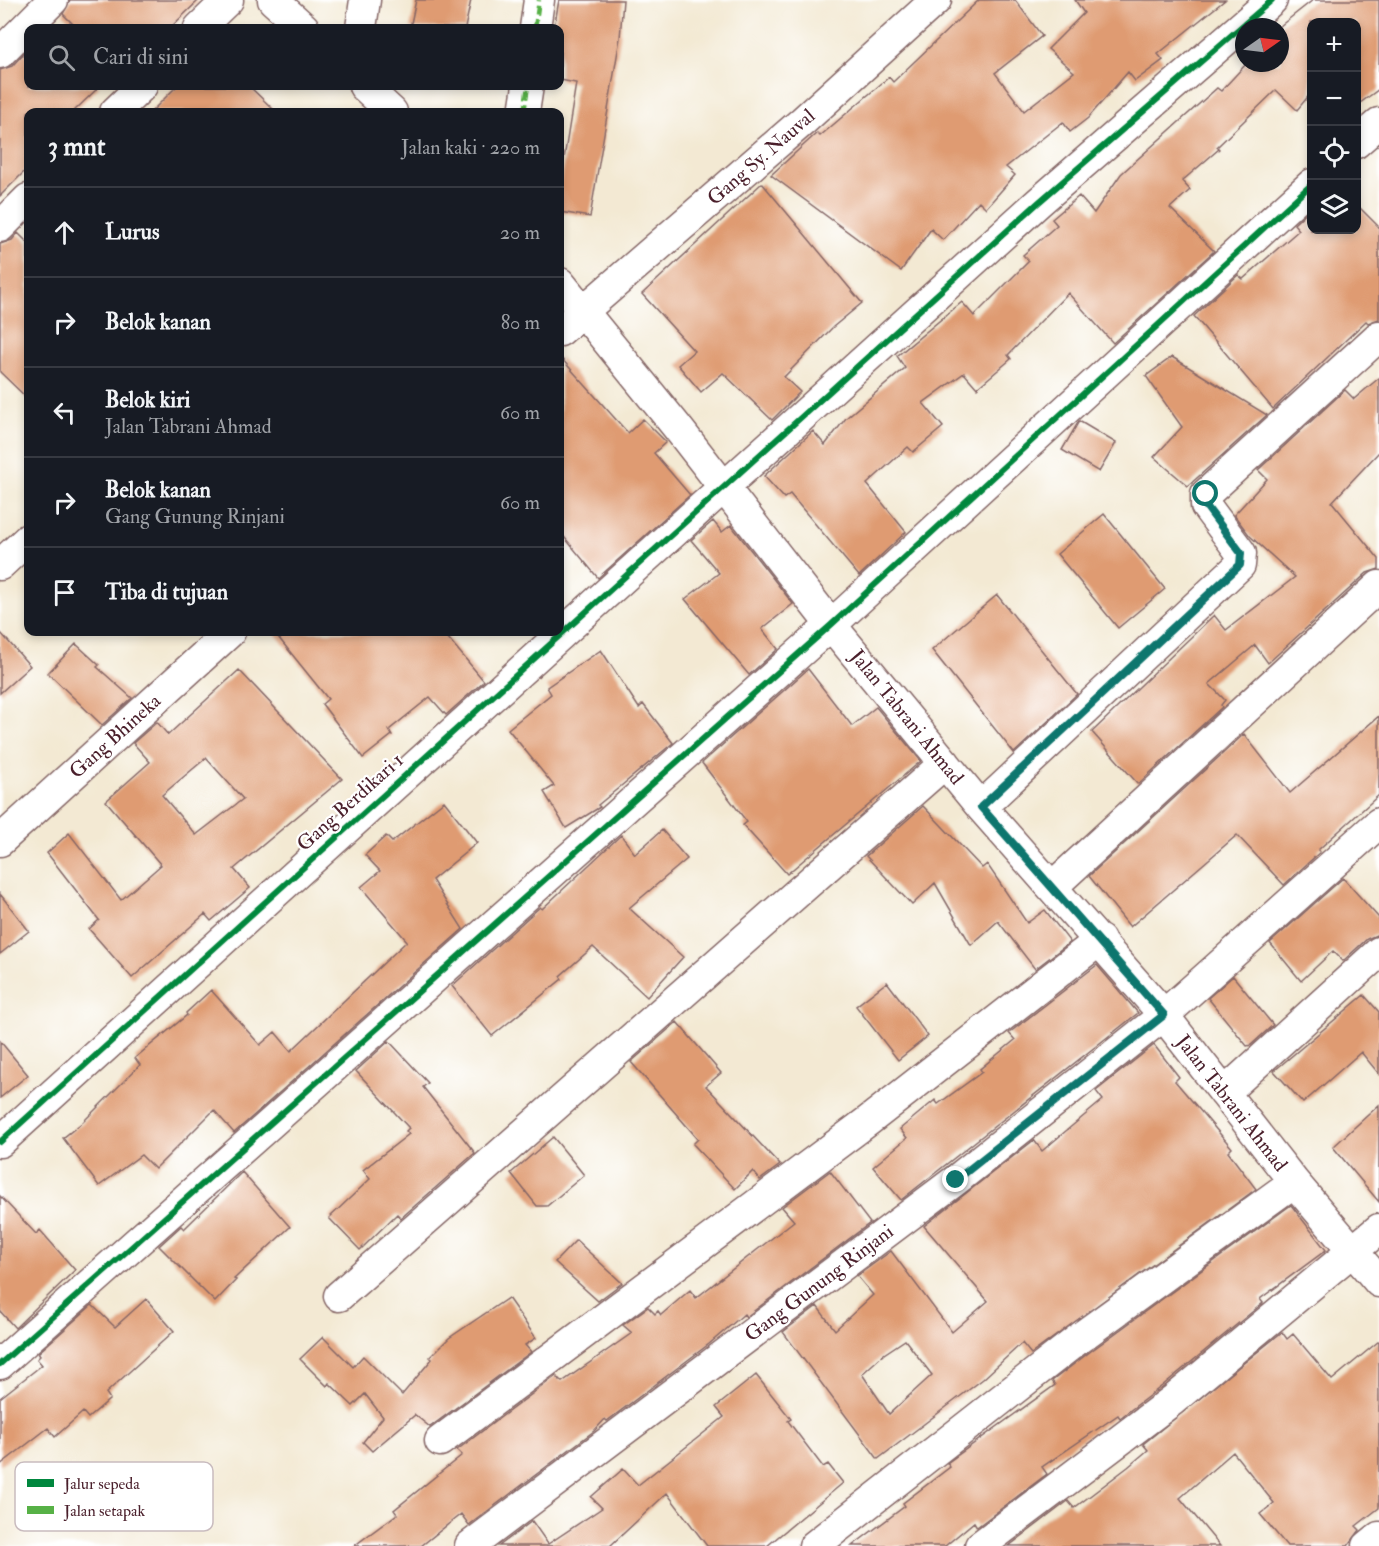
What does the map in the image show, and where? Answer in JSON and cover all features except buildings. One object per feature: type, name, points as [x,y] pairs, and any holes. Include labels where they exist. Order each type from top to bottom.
[{"type":"street","points":[[29,24],[53,0]]},
{"type":"street","points":[[204,24],[228,0]]},
{"type":"street","points":[[273,0],[300,24]]},
{"type":"street","points":[[362,24],[365,0]]},
{"type":"street","points":[[536,24],[539,0]]},
{"type":"street","name":"Gang Sy. Nauval","points":[[583,310],[803,121],[936,0]]},
{"type":"street","name":"Gang Berdikari 1","points":[[564,632],[1065,179],[1272,0]]},
{"type":"street","points":[[0,53],[24,29]]},
{"type":"street","points":[[119,108],[138,90]]},
{"type":"street","points":[[368,90],[388,108]]},
{"type":"street","points":[[525,108],[527,90]]},
{"type":"street","points":[[1361,139],[1379,123]]},
{"type":"street","points":[[0,1364],[831,625],[1307,188]]},
{"type":"street","points":[[0,227],[24,203]]},
{"type":"street","name":"Jalan Tabrani Ahmad","points":[[564,288],[831,625],[981,807],[1164,1015],[1294,1182],[1379,1282]]},
{"type":"street","points":[[564,327],[583,310]]},
{"type":"street","points":[[981,807],[1240,565],[1241,553],[1206,506],[1206,494],[1379,336]]},
{"type":"street","points":[[0,565],[24,543]]},
{"type":"street","points":[[1052,887],[1379,586]]},
{"type":"street","name":"Gang Bhineka","points":[[0,842],[226,636]]},
{"type":"street","name":"Gang Berdikari 1","points":[[0,1142],[193,965],[560,636]]},
{"type":"street","points":[[339,1296],[945,763]]},
{"type":"street","name":"Gang Gunung Rinjani","points":[[470,1546],[956,1180],[1164,1015],[1379,823]]},
{"type":"street","points":[[440,1441],[840,1143],[1100,940]]},
{"type":"street","points":[[1224,1093],[1379,952]]},
{"type":"street","points":[[814,1546],[1081,1337],[1294,1182]]},
{"type":"street","points":[[980,1546],[1173,1400],[1355,1252],[1379,1229]]},
{"type":"street","points":[[1368,1546],[1379,1538]]},
{"type":"marked path","points":[[536,24],[539,0]]},
{"type":"marked path","points":[[525,108],[527,90]]},
{"type":"cycle path","points":[[564,632],[1039,202],[1272,0]]},
{"type":"cycle path","points":[[0,1364],[831,625],[1307,189]]},
{"type":"cycle path","points":[[0,1142],[559,636]]},
{"type":"route","points":[[956,1180],[1164,1015],[981,807],[1240,565],[1241,553],[1206,506],[1204,499],[1206,494]]}]
